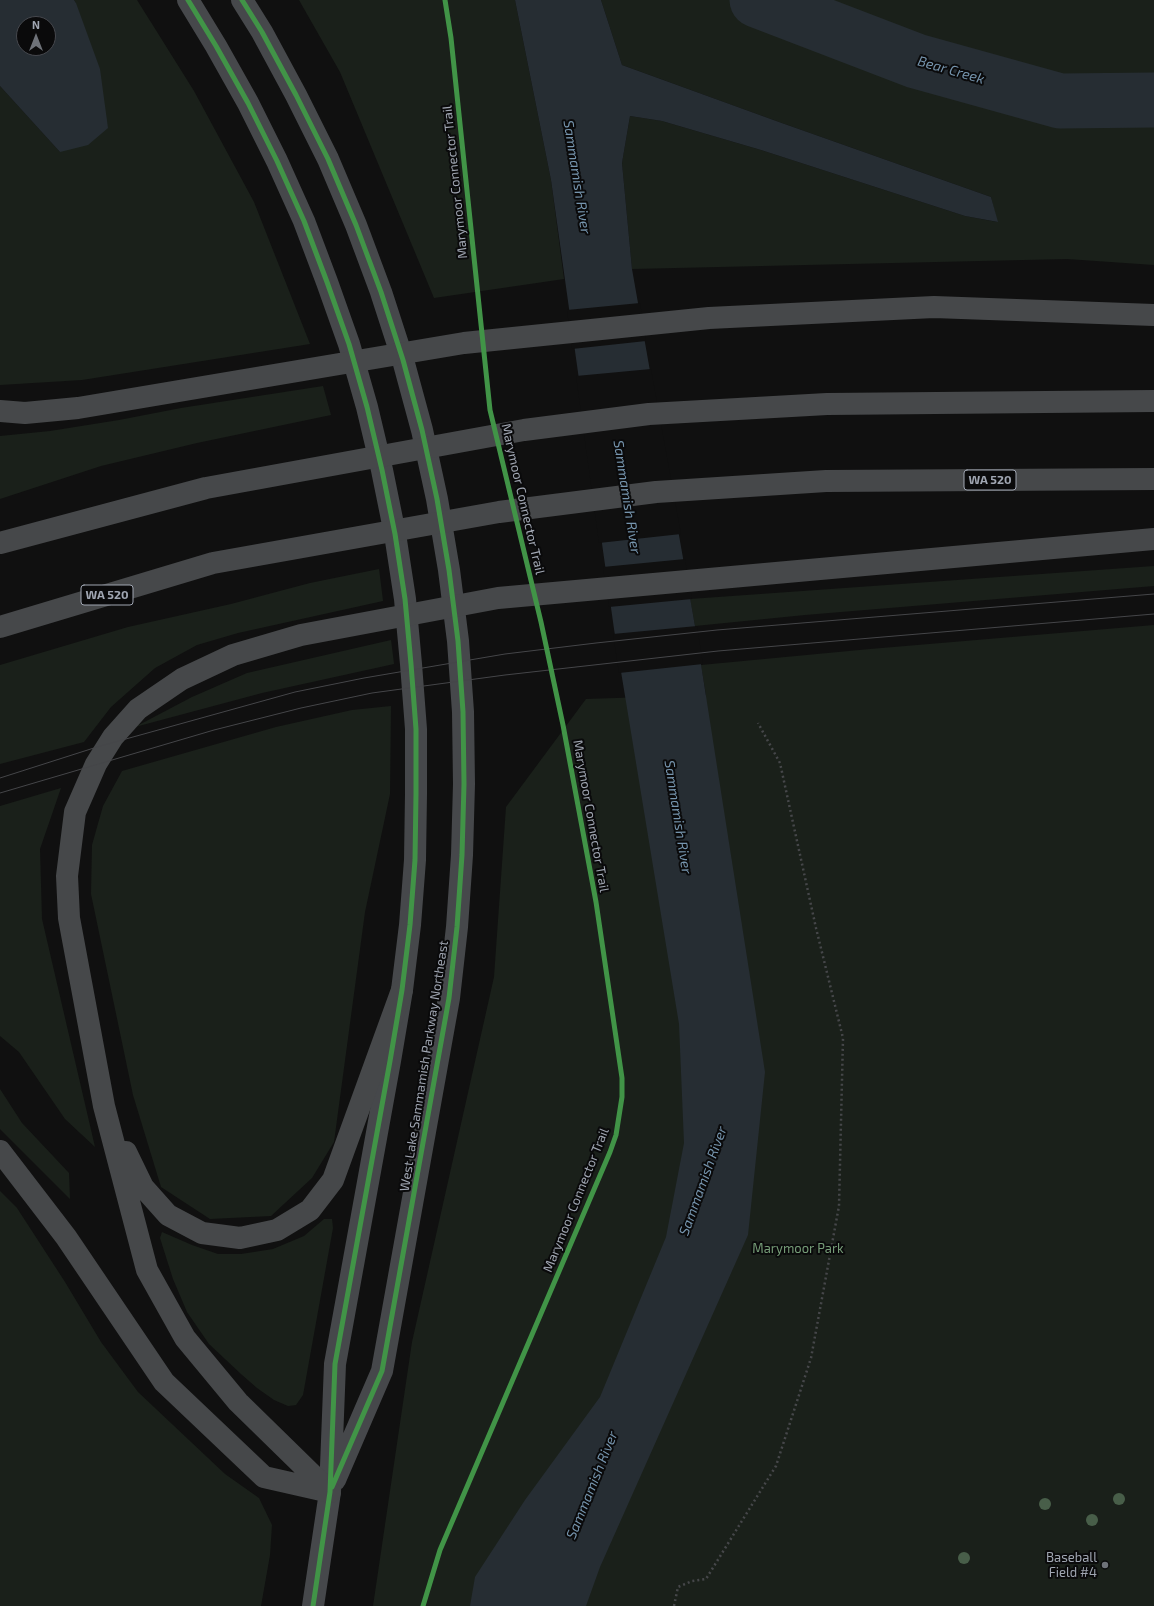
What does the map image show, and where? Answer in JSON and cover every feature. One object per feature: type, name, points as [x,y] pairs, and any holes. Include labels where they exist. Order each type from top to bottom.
[{"type":"highway","points":[[0,411],[25,413],[78,408],[464,343],[709,318],[934,307],[1154,315]]},
{"type":"highway","points":[[0,543],[206,488],[524,430],[649,414],[827,404],[1154,401]]},
{"type":"highway","name":"WA 520","points":[[0,627],[213,563],[538,507],[656,492],[826,481],[1154,479]]},
{"type":"highway","points":[[330,1492],[238,1402],[185,1338],[147,1270],[104,1106],[69,918],[67,876],[75,812],[96,764],[113,737],[138,709],[182,679],[233,655],[301,635],[498,598],[825,567],[1154,539]]},
{"type":"highway","points":[[104,1106],[143,1187],[168,1215],[202,1233],[240,1238],[277,1230],[310,1210],[333,1180],[402,990]]},
{"type":"highway","points":[[0,1151],[66,1237],[164,1382],[264,1477],[330,1492]]},
{"type":"main road","name":"West Lake Sammamish Parkway Northeast","points":[[188,0],[248,103],[277,161],[304,221],[349,344],[367,407],[395,534],[405,599],[412,664],[416,729],[416,794],[415,860],[410,925],[402,990],[335,1364],[330,1492],[313,1606]]},
{"type":"main road","name":"West Lake Sammamish Parkway Northeast","points":[[242,0],[262,32],[328,159],[356,225],[403,360],[424,437],[448,562],[458,641],[463,712],[464,784],[462,856],[457,927],[449,998],[441,1045],[382,1371],[330,1492]]},
{"type":"path","points":[[674,1606],[678,1587],[692,1581],[706,1579],[776,1466],[811,1358],[839,1206],[843,1038],[816,928],[780,763],[758,723]]},
{"type":"green space","points":[[74,0],[137,0],[194,91],[254,202],[310,344],[82,380],[0,385],[0,86],[60,152],[76,3]]},
{"type":"green space","points":[[299,0],[515,0],[551,180],[564,279],[434,298],[340,72]]},
{"type":"green space","points":[[601,0],[1154,0],[1154,265],[1067,259],[632,269],[622,163],[630,116],[662,121],[761,150],[965,216],[997,222],[991,197],[622,65]]},
{"type":"green space","points":[[323,386],[331,415],[197,443],[101,466],[0,499],[0,436],[50,431],[181,408]]},
{"type":"green space","points":[[1154,566],[1154,586],[805,615],[695,626],[690,599]]},
{"type":"green space","points":[[379,569],[383,601],[238,633],[197,645],[155,668],[111,707],[84,742],[0,764],[0,665],[128,627],[231,604],[310,583]]},
{"type":"green space","name":"Marymoor Park","points":[[1154,625],[1154,1606],[373,1606],[412,1342],[494,977],[506,807],[586,699],[706,695],[701,665]]},
{"type":"green space","points":[[391,640],[394,664],[262,693],[135,727],[192,697],[247,673]]},
{"type":"green space","points":[[391,706],[390,794],[365,912],[334,1142],[312,1178],[271,1216],[210,1219],[161,1187],[133,1095],[91,894],[92,845],[103,806],[122,771],[276,727],[352,710]]},
{"type":"green space","points":[[61,788],[40,849],[42,919],[95,1147],[65,1119],[19,1052],[0,1036],[0,806]]},
{"type":"green space","points":[[0,1089],[22,1123],[69,1173],[70,1199],[0,1129]]},
{"type":"green space","points":[[0,1191],[17,1208],[65,1282],[101,1342],[138,1392],[225,1474],[259,1498],[272,1525],[270,1555],[261,1606],[0,1606]]},
{"type":"green space","points":[[324,1219],[332,1219],[333,1228],[303,1395],[296,1405],[288,1406],[274,1400],[257,1388],[209,1344],[187,1312],[173,1279],[160,1238],[162,1232],[218,1254],[241,1254],[273,1249],[304,1236]]},
{"type":"water","points":[[0,0],[74,0],[76,3],[100,69],[108,128],[88,145],[60,152],[0,86]]},
{"type":"water","name":"Sammamish River","points":[[515,0],[601,0],[622,65],[991,197],[998,222],[965,216],[761,150],[662,121],[630,116],[622,163],[632,269],[695,626],[765,1072],[748,1235],[600,1567],[586,1606],[470,1606],[475,1577],[525,1500],[600,1397],[666,1237],[684,1143],[679,1024],[614,629],[551,180]]},
{"type":"pier","points":[[640,303],[646,341],[572,349],[567,310]]},
{"type":"pier","points":[[651,369],[681,534],[599,543],[576,376]]},
{"type":"pier","points":[[685,559],[692,599],[609,607],[603,567]]},
{"type":"pier","points":[[697,626],[703,664],[619,673],[613,634]]},
{"type":"waterway","name":"Bear Creek","points":[[757,0],[916,61],[1060,101],[1154,100]]},
{"type":"tram line","points":[[0,778],[97,747],[295,692],[364,678],[505,654],[717,630],[1154,594]]},
{"type":"tram line","points":[[0,793],[214,730],[301,708],[372,693],[505,675],[718,651],[1154,614]]},
{"type":"cycle path","points":[[188,0],[248,103],[277,161],[304,221],[349,344],[367,407],[395,534],[405,599],[411,664],[416,729],[416,794],[415,860],[410,925],[402,990],[390,1061],[335,1364],[330,1492],[313,1606]]},
{"type":"cycle path","points":[[242,0],[262,32],[328,159],[356,225],[381,292],[403,360],[422,430],[437,499],[449,570],[458,641],[463,712],[464,784],[462,855],[457,927],[449,998],[382,1371],[332,1487]]},
{"type":"cycle path","name":"Marymoor Connector Trail","points":[[423,1606],[440,1550],[610,1152],[616,1135],[622,1097],[622,1078],[596,902],[563,725],[541,622],[490,410],[451,38],[445,0]]},
{"type":"place","name":"Baseball Field #4","points":[[1105,1565]]}]
